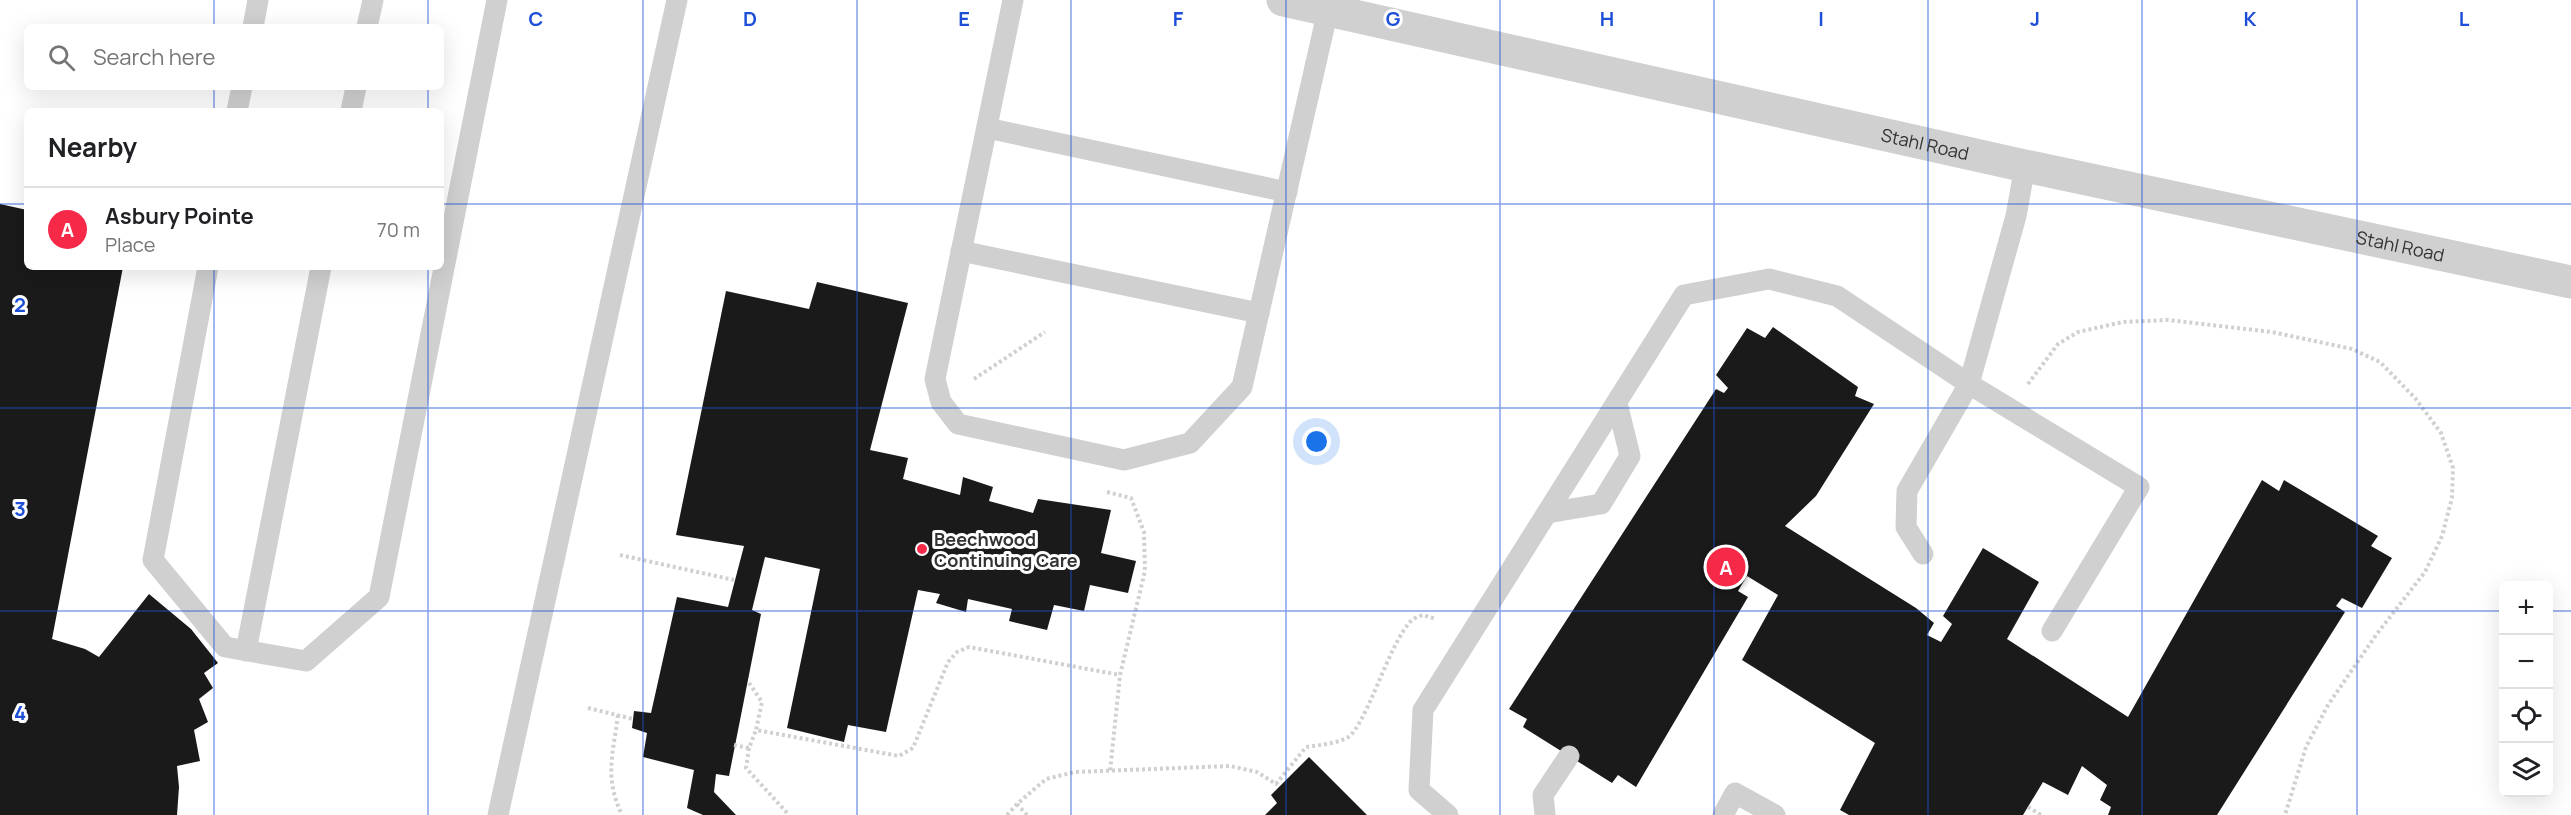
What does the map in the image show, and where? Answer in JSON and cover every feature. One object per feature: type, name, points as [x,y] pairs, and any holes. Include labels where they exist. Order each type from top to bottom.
[{"type":"street","name":"Stahl Road","points":[[1283,0],[2025,166],[2571,282]]},
{"type":"lane","points":[[254,24],[258,0]]},
{"type":"lane","points":[[368,24],[373,0]]},
{"type":"lane","points":[[444,268],[497,0]]},
{"type":"lane","points":[[498,815],[677,0]]},
{"type":"lane","points":[[1013,0],[934,379],[941,402],[958,424],[1124,460],[1190,443],[1242,387],[1328,10]]},
{"type":"lane","points":[[238,108],[241,90]]},
{"type":"lane","points":[[352,108],[355,90]]},
{"type":"lane","points":[[987,128],[1287,192]]},
{"type":"lane","points":[[1923,554],[1906,527],[1907,491],[1970,384],[2016,216],[2025,166]]},
{"type":"lane","points":[[961,251],[1259,313]]},
{"type":"lane","points":[[207,270],[153,560],[225,647],[306,661],[379,597],[444,270]]},
{"type":"lane","points":[[246,651],[320,270]]},
{"type":"lane","points":[[1448,815],[1419,790],[1422,710],[1684,295],[1769,279],[1837,296],[2011,410],[2139,487],[2052,631]]},
{"type":"lane","points":[[1546,513],[1601,504],[1630,456],[1617,403]]},
{"type":"lane","points":[[1545,815],[1543,795],[1569,756]]},
{"type":"lane","points":[[1723,815],[1735,793],[1775,815]]},
{"type":"path","points":[[2011,410],[2058,344],[2078,332],[2123,322],[2168,320],[2272,332],[2352,349],[2380,362],[2415,398],[2441,434],[2453,468],[2452,498],[2442,536],[2425,572],[2376,635],[2328,705],[2306,747],[2285,815]]},
{"type":"path","points":[[974,379],[1045,332]]},
{"type":"path","points":[[1107,492],[1131,498],[1144,532],[1145,571],[1120,675],[1110,772]]},
{"type":"path","points":[[620,555],[734,580]]},
{"type":"path","points":[[1007,815],[1046,778],[1075,772],[1230,766],[1257,772],[1276,784],[1306,747],[1327,744],[1349,737],[1360,720],[1386,662],[1411,621],[1423,615],[1436,620]]},
{"type":"path","points":[[756,730],[899,756],[913,748],[948,662],[957,652],[969,647],[1120,675]]},
{"type":"path","points":[[749,683],[762,702],[756,730],[749,748],[747,768],[789,815]]},
{"type":"path","points":[[588,708],[633,719]]},
{"type":"path","points":[[618,715],[609,778],[614,799],[622,815]]},
{"type":"path","points":[[734,745],[749,748]]},
{"type":"path","points":[[1017,804],[1027,815]]},
{"type":"path","points":[[2028,807],[2041,815]]},
{"type":"building","points":[[0,204],[24,209],[24,270],[122,270],[52,639],[85,649],[99,657],[149,594],[191,629],[218,663],[204,673],[213,688],[199,699],[208,722],[194,730],[200,761],[177,766],[179,787],[177,815],[0,815]]},
{"type":"building","name":"Beechwood Continuing Care","points":[[817,282],[908,303],[870,450],[908,458],[903,479],[960,495],[963,477],[993,487],[989,501],[1033,513],[1038,499],[1111,510],[1101,553],[1136,561],[1128,593],[1090,585],[1084,611],[1054,605],[1047,630],[1009,621],[1012,609],[968,599],[966,612],[936,603],[940,594],[918,590],[886,732],[848,725],[844,742],[787,728],[820,569],[765,557],[752,610],[761,614],[729,776],[716,774],[714,792],[736,815],[703,815],[687,808],[694,770],[643,757],[647,733],[632,728],[634,711],[651,713],[677,597],[728,607],[744,546],[676,535],[726,291],[809,309]]},
{"type":"building","points":[[1773,327],[1858,387],[1855,396],[1874,404],[1816,496],[1785,526],[1916,608],[1934,623],[1927,635],[1941,642],[1952,624],[1943,616],[1983,548],[2039,582],[2007,639],[2128,717],[2262,480],[2279,491],[2284,480],[2378,536],[2371,546],[2392,558],[2362,608],[2342,598],[2336,606],[2345,612],[2217,815],[2108,815],[2111,807],[2100,800],[2107,785],[2082,766],[2068,795],[2043,782],[2023,815],[1849,815],[1840,810],[1875,743],[1742,660],[1778,595],[1747,576],[1738,591],[1748,597],[1636,787],[1618,775],[1612,783],[1523,727],[1527,719],[1509,709],[1716,389],[1724,393],[1728,388],[1716,375],[1747,328],[1765,338]]},
{"type":"building","points":[[1309,757],[1367,815],[1265,815],[1277,803],[1271,795]]},
{"type":"place","name":"Beechwood Continuing Care","points":[[922,549]]},
{"type":"place","name":"Asbury Pointe","points":[[1726,567]]}]
